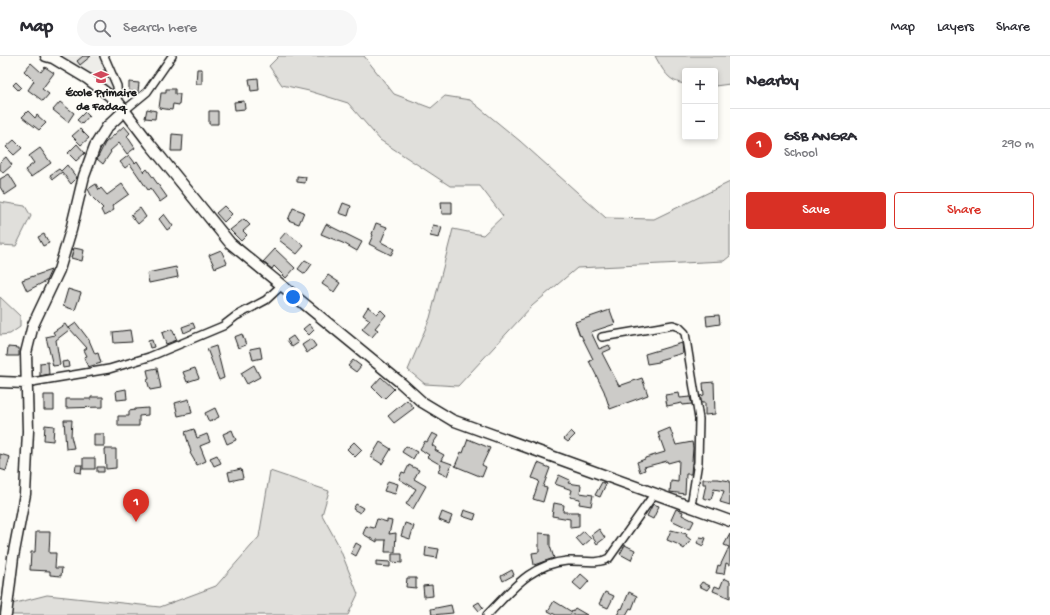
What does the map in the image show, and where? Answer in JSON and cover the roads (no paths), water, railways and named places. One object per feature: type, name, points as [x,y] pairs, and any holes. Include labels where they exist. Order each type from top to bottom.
[{"type":"street","points":[[46,56],[53,58],[88,79],[122,106],[150,144],[230,243],[401,383],[422,402],[452,420],[491,436],[655,493],[730,521]]},
{"type":"street","points":[[104,56],[117,86],[122,106]]},
{"type":"street","points":[[6,615],[13,557],[25,494],[28,432],[26,353],[33,325],[59,270],[71,230],[84,176],[95,146],[122,106],[147,92],[172,56]]},
{"type":"street","points":[[0,382],[26,383],[109,369],[149,357],[223,326],[236,316],[266,300],[282,285]]},
{"type":"street","points":[[602,337],[673,325],[679,327],[685,333],[699,419],[698,462],[691,506]]},
{"type":"street","points":[[487,615],[530,572],[544,565],[566,561],[603,562],[609,558],[655,493]]},
{"type":"place","name":"École Primaire de Fadaq","points":[[101,77]]},
{"type":"place","name":"GSB ANGRA","points":[[136,522]]}]
